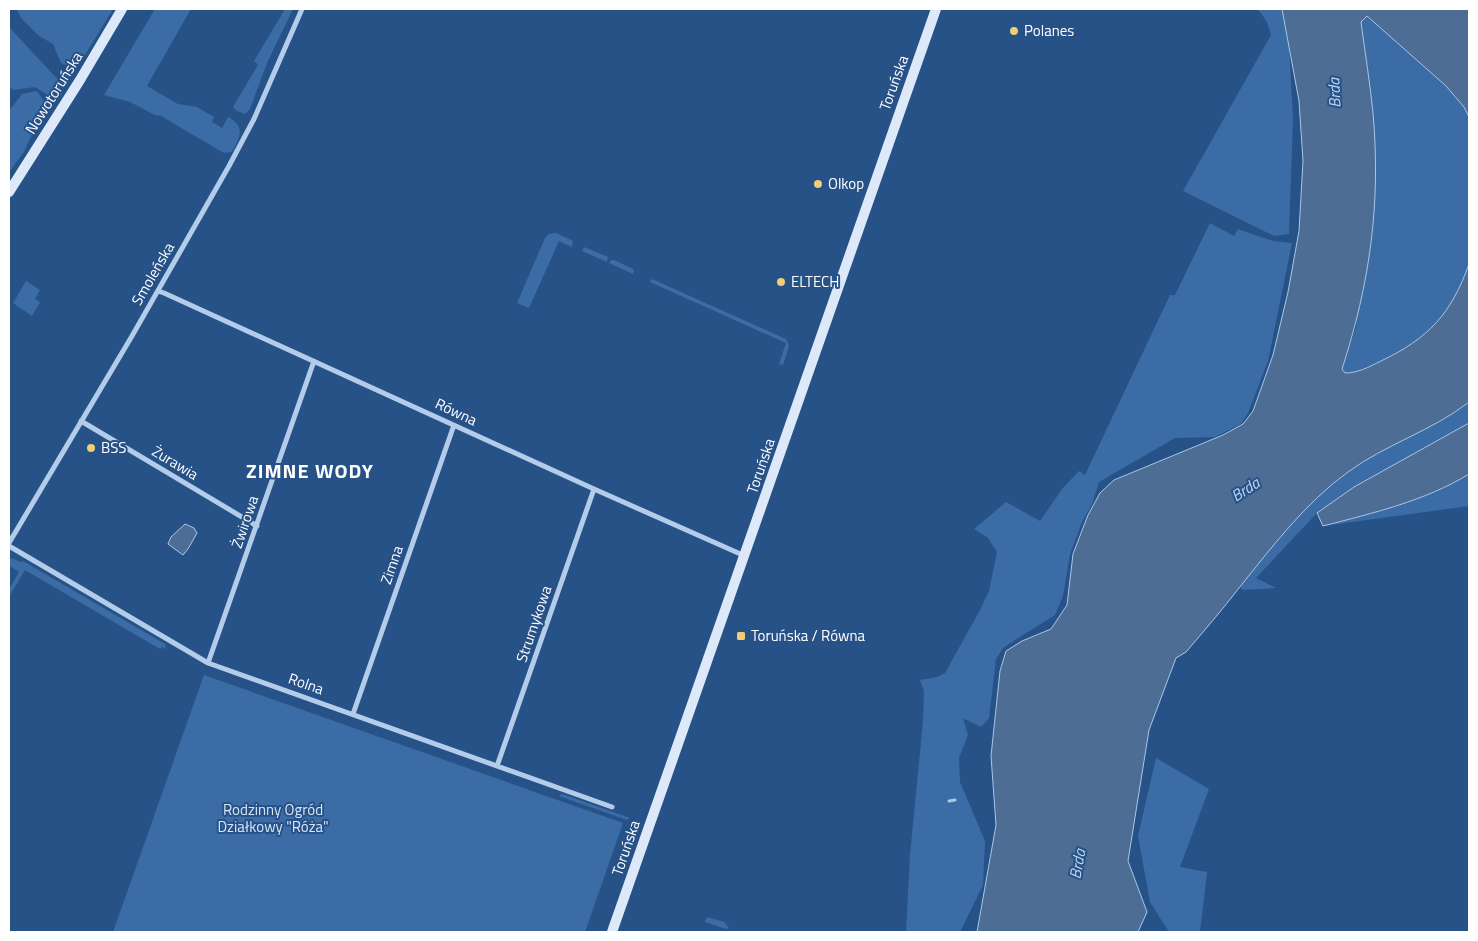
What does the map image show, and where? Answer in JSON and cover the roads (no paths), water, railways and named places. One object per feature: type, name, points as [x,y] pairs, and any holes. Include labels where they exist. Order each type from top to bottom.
[{"type":"street","name":"Nowotoruńska","points":[[9,192],[80,80],[122,9]]},
{"type":"street","name":"Smoleńska","points":[[9,544],[158,291],[254,119],[302,9]]},
{"type":"street","name":"Toruńska","points":[[612,932],[936,9]]},
{"type":"street","name":"Równa","points":[[158,291],[164,292],[745,556]]},
{"type":"street","name":"Żwirowa","points":[[208,663],[314,361]]},
{"type":"street","name":"Żurawia","points":[[81,421],[257,526]]},
{"type":"street","name":"Zimna","points":[[353,714],[454,425]]},
{"type":"street","name":"Strumykowa","points":[[497,766],[594,489]]},
{"type":"street","name":"Rolna","points":[[9,544],[208,663],[612,806]]},
{"type":"water","name":"Brda","points":[[1282,9],[1469,9],[1469,117],[1464,107],[1446,86],[1367,16],[1361,22],[1373,113],[1375,146],[1374,211],[1371,243],[1360,305],[1342,369],[1345,373],[1359,371],[1398,352],[1425,333],[1446,311],[1462,282],[1469,264],[1469,402],[1440,421],[1363,462],[1317,497],[1290,526],[1186,652],[1176,658],[1149,730],[1128,861],[1147,912],[1138,932],[977,932],[996,825],[991,756],[1000,671],[1006,651],[1022,641],[1051,629],[1067,605],[1073,554],[1088,515],[1100,493],[1114,480],[1223,435],[1243,424],[1253,411],[1273,355],[1288,292],[1299,231],[1303,161],[1299,101]]},
{"type":"water","points":[[1469,423],[1469,474],[1417,499],[1323,526],[1317,513],[1354,487]]},
{"type":"water","points":[[185,524],[194,528],[197,533],[183,555],[168,544],[171,537]]},
{"type":"waterway","points":[[949,801],[955,800]]},
{"type":"place","name":"Polanes","points":[[1014,31]]},
{"type":"place","name":"Olkop","points":[[818,184]]},
{"type":"place","name":"ELTECH","points":[[781,282]]},
{"type":"place","name":"BSS","points":[[91,448]]},
{"type":"place","name":"Toruńska / Równa","points":[[741,636]]},
{"type":"district","name":"ZIMNE WODY","points":[[310,471]]},
{"type":"park label","name":"Rodzinny Ogród Działkowy \"Róża\"","points":[[273,818]]}]
